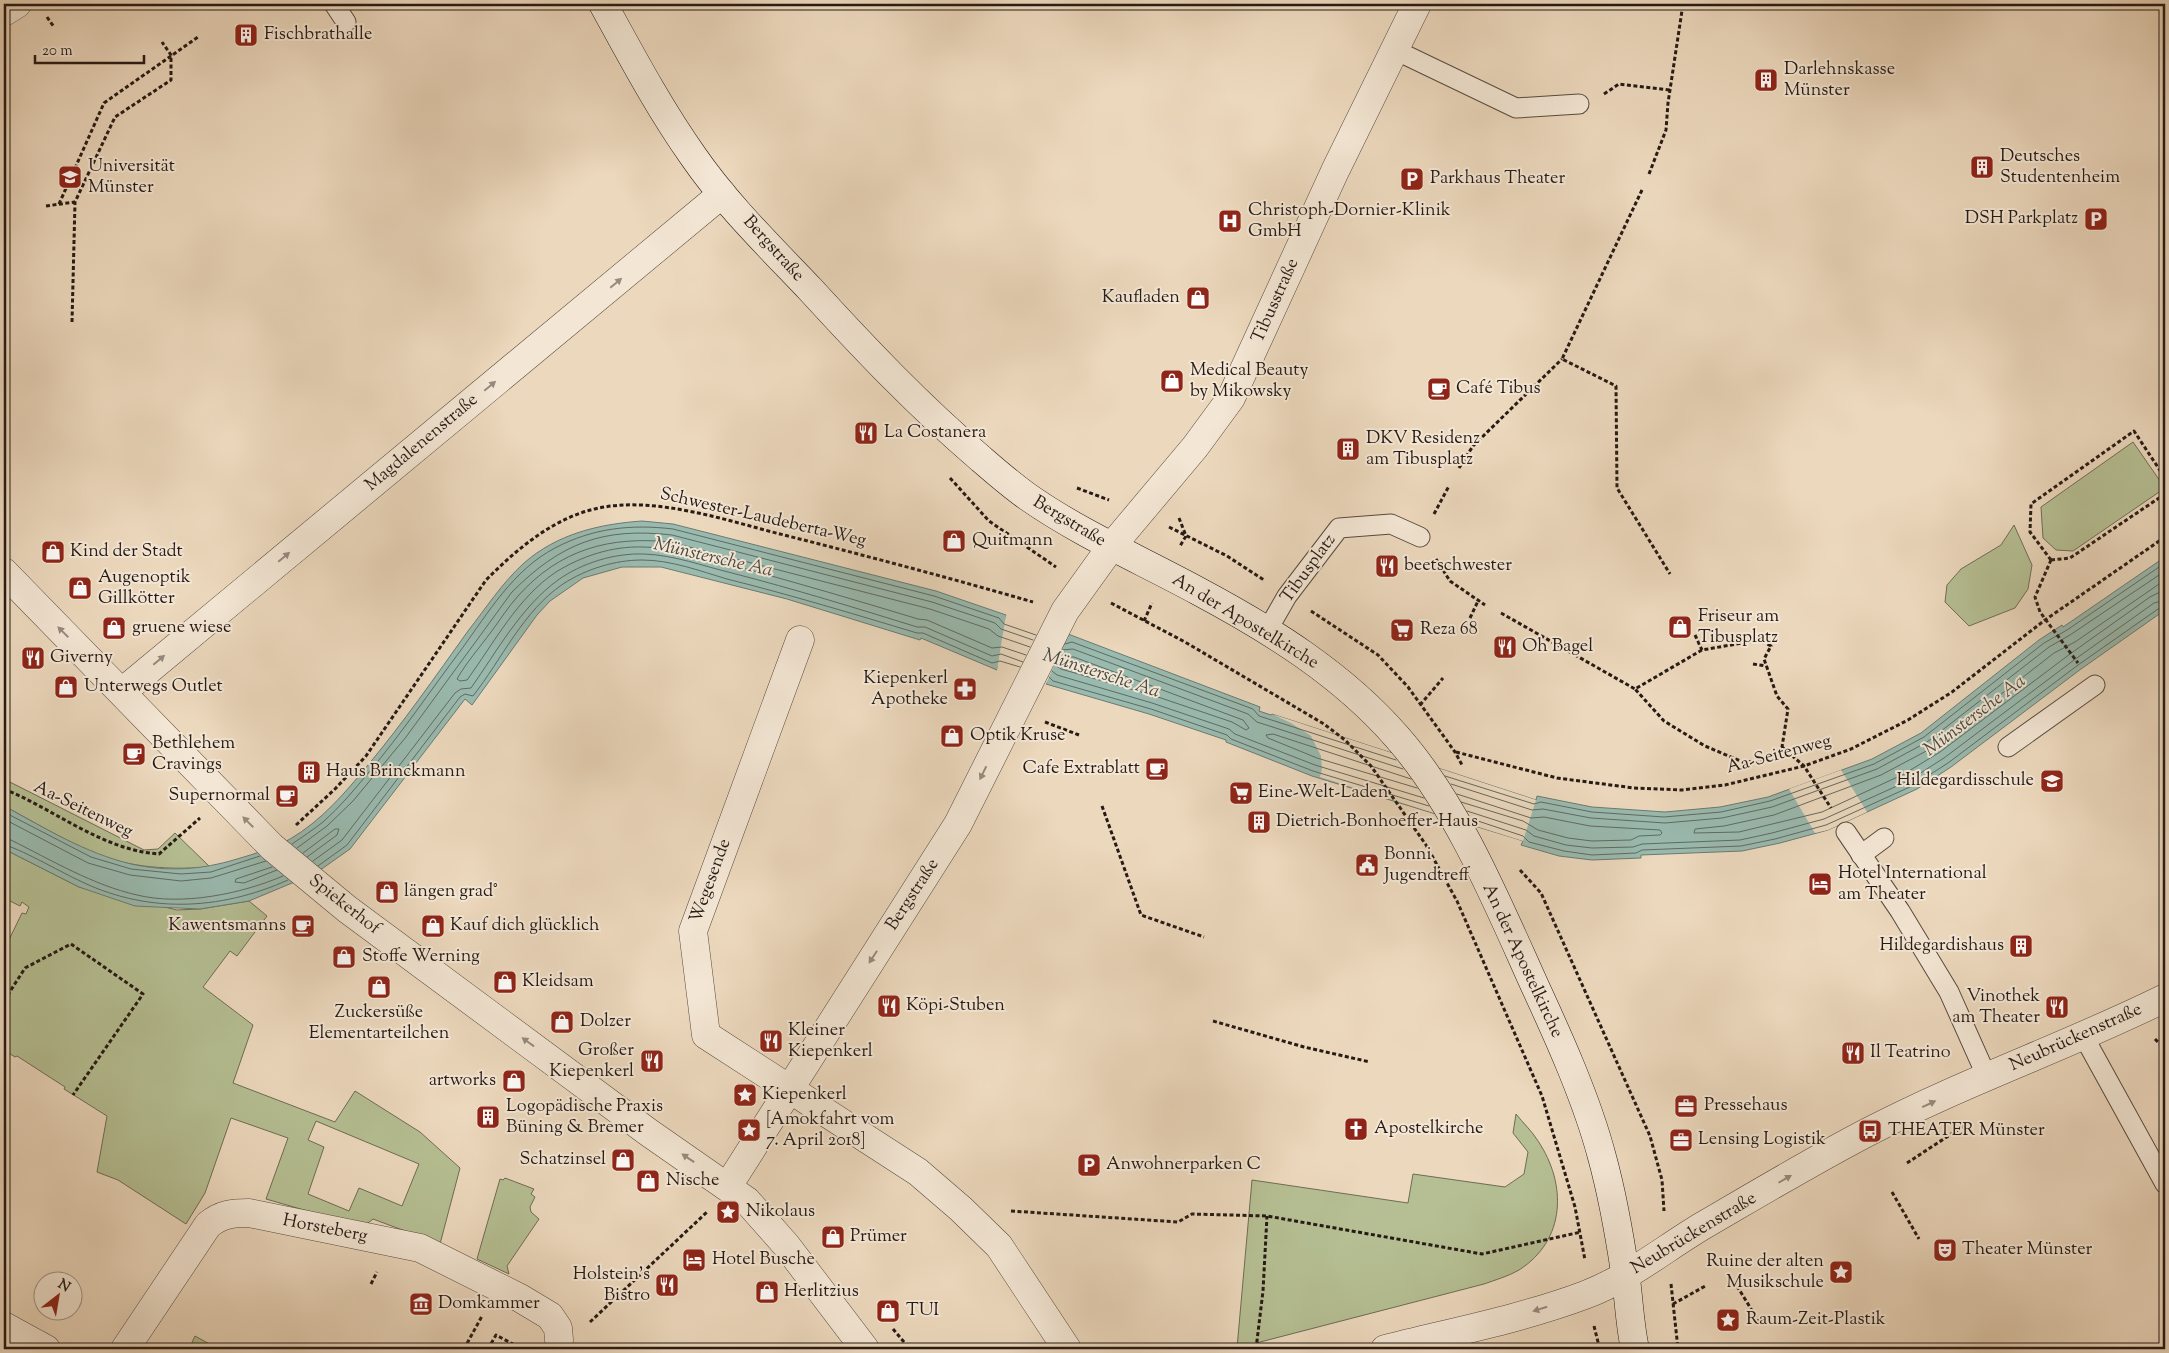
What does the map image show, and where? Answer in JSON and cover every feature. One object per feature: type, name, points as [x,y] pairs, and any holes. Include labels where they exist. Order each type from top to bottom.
[{"type":"street","points":[[4,12],[17,4]]},
{"type":"street","name":"Bergstraße","points":[[602,4],[668,119],[694,159],[722,194],[888,373],[940,424],[1027,496],[1111,547],[1059,620],[958,824],[728,1186]]},
{"type":"street","name":"Tibusstraße","points":[[1111,547],[1195,447],[1231,398],[1335,171],[1417,4]]},
{"type":"street","name":"Magdalenenstraße","points":[[122,692],[722,194]]},
{"type":"street","name":"An der Apostelkirche","points":[[1111,547],[1199,591],[1268,631],[1313,660],[1345,685],[1399,739],[1427,776],[1458,826],[1494,897],[1550,1019],[1602,1153],[1612,1196],[1635,1349]]},
{"type":"street","name":"Spiekerhof","points":[[4,572],[272,847],[307,877],[648,1132],[728,1186],[758,1212],[865,1349]]},
{"type":"street","name":"Wegesende","points":[[800,640],[693,931],[706,1035],[918,1172],[961,1209],[999,1246],[1067,1349]]},
{"type":"street","name":"Neubrückenstraße","points":[[1385,1349],[1524,1314],[1586,1294],[1625,1276],[1704,1225],[1870,1131],[1986,1077],[2084,1037],[2165,998]]},
{"type":"street","name":"Horsteberg","points":[[125,1349],[208,1225],[215,1219],[233,1213],[249,1213],[420,1248],[520,1298],[550,1316],[558,1328],[559,1340]]},
{"type":"street","points":[[4,1326],[46,1349]]},
{"type":"lane","points":[[334,4],[346,22]]},
{"type":"lane","points":[[1395,50],[1516,108],[1579,104]]},
{"type":"lane","name":"Tibusplatz","points":[[1268,631],[1287,596],[1339,528],[1391,524],[1420,537]]},
{"type":"lane","points":[[2008,747],[2095,685]]},
{"type":"lane","name":"Neubrückenstraße","points":[[1846,832],[1900,911],[1949,992],[1986,1077]]},
{"type":"lane","points":[[1861,855],[1884,838]]},
{"type":"lane","points":[[2084,1037],[2165,1184]]},
{"type":"path","points":[[1650,174],[1666,130],[1683,4]]},
{"type":"path","points":[[59,204],[104,103],[198,37]]},
{"type":"path","points":[[72,322],[76,202],[116,117],[171,80],[171,56],[162,42]]},
{"type":"path","points":[[1600,97],[1619,84],[1670,90]]},
{"type":"path","points":[[1459,468],[1473,446],[1562,360],[1642,190]]},
{"type":"path","points":[[46,206],[76,202]]},
{"type":"path","points":[[1562,360],[1616,386],[1617,488],[1670,574]]},
{"type":"path","points":[[2051,560],[2030,532],[2031,504],[2134,431],[2165,478]]},
{"type":"path","points":[[1071,485],[1140,513]]},
{"type":"path","points":[[2051,560],[2070,558],[2165,494]]},
{"type":"path","name":"Schwester-Laudeberta-Weg","points":[[272,847],[335,789],[366,756],[486,580],[511,555],[546,530],[598,508],[637,505],[679,510],[916,569],[1059,620]]},
{"type":"path","name":"Aa-Seitenweg","points":[[1399,739],[1557,778],[1634,788],[1682,790],[1716,786],[1804,766],[1851,749],[1908,720],[1952,692],[2046,620],[2165,538]]},
{"type":"path","points":[[2051,560],[2035,597],[2040,612],[2079,664]]},
{"type":"path","points":[[1083,586],[1112,604],[1185,642],[1324,724],[1345,740],[1372,766],[1426,845],[1457,901],[1542,1096],[1575,1207],[1586,1269],[1586,1294],[1599,1349]]},
{"type":"path","points":[[1470,618],[1478,601]]},
{"type":"path","points":[[1501,613],[1634,689],[1664,721],[1705,746],[1743,762],[1768,761],[1782,747],[1788,709],[1777,696],[1764,659],[1771,646],[1760,640],[1702,650],[1634,689]]},
{"type":"path","points":[[1696,635],[1702,650]]},
{"type":"path","points":[[1753,664],[1766,666]]},
{"type":"path","points":[[1420,705],[1443,678]]},
{"type":"path","points":[[1782,747],[1804,766],[1846,832]]},
{"type":"path","name":"Aa-Seitenweg","points":[[4,789],[29,799],[78,828],[122,847],[142,853],[160,854],[176,840]]},
{"type":"path","points":[[1102,806],[1141,915],[1204,937]]},
{"type":"path","points":[[4,1001],[24,968],[71,944],[143,994],[73,1095]]},
{"type":"path","points":[[1212,1020],[1304,1047],[1370,1062]]},
{"type":"path","points":[[585,1326],[703,1217],[728,1186]]},
{"type":"path","points":[[1892,1192],[1919,1239]]},
{"type":"path","points":[[961,1209],[1178,1222],[1192,1214],[1267,1216],[1482,1254],[1580,1232]]},
{"type":"path","points":[[1256,1349],[1267,1216]]},
{"type":"path","points":[[1673,1304],[1707,1284]]},
{"type":"path","points":[[1737,1286],[1759,1322]]},
{"type":"path","points":[[464,1349],[482,1316]]},
{"type":"path","points":[[488,1349],[496,1335],[522,1349]]},
{"type":"green space","points":[[2133,442],[2165,488],[2073,551],[2056,550],[2043,538],[2041,507]]},
{"type":"green space","points":[[2014,525],[2032,565],[2028,589],[2015,608],[1969,626],[1945,602],[1947,585],[1961,569],[2001,545]]},
{"type":"green space","points":[[4,779],[144,850],[158,849],[175,833],[210,867],[166,868],[136,865],[107,858],[81,848],[4,806]]},
{"type":"green space","points":[[4,849],[79,887],[177,910],[200,909],[249,901],[267,916],[237,956],[230,951],[203,987],[253,1025],[233,1083],[335,1122],[355,1091],[420,1132],[460,1168],[440,1244],[373,1219],[363,1227],[266,1199],[288,1138],[231,1118],[205,1193],[186,1224],[118,1180],[97,1172],[107,1116],[17,1056],[15,1057],[4,1050],[4,950],[22,913],[26,914],[29,907],[22,902],[20,906],[4,898]],"holes":[[[316,1121],[419,1164],[402,1206],[359,1188],[349,1211],[308,1194],[324,1147],[308,1140]]]},
{"type":"green space","points":[[1516,1114],[1536,1137],[1547,1158],[1554,1175],[1557,1193],[1557,1210],[1553,1227],[1546,1243],[1535,1258],[1519,1270],[1484,1284],[1237,1348],[1252,1180],[1408,1203],[1413,1174],[1505,1187],[1524,1174],[1528,1152],[1513,1133]]},
{"type":"green space","points":[[505,1178],[534,1189],[531,1194],[535,1197],[530,1207],[531,1212],[539,1219],[507,1266],[509,1274],[477,1259],[500,1179],[503,1180]]},
{"type":"green space","points":[[195,1336],[215,1347],[214,1349],[189,1349]]},
{"type":"water","name":"Münstersche Aa","points":[[642,521],[673,524],[936,591],[1006,615],[1006,619],[1065,639],[1068,634],[1260,707],[1259,711],[1536,800],[1537,796],[1592,807],[1665,812],[1720,807],[1768,797],[1872,759],[1921,733],[2039,640],[2062,625],[2063,627],[2165,557],[2165,610],[2081,669],[1951,767],[1917,789],[1828,830],[1742,851],[1641,855],[1641,858],[1592,860],[1559,856],[1521,845],[1523,841],[1312,776],[1226,742],[1226,740],[1149,714],[1046,684],[1047,682],[998,666],[997,670],[921,638],[920,640],[787,599],[661,567],[622,567],[583,578],[550,601],[537,615],[472,705],[465,699],[350,849],[316,873],[249,901],[200,909],[135,906],[79,887],[4,849],[4,806],[81,847],[114,859],[145,867],[184,869],[210,866],[257,853],[284,842],[312,824],[350,786],[381,749],[494,596],[524,563],[550,545],[579,532],[626,522]]},
{"type":"pier","points":[[1006,615],[1064,636],[1068,634],[1046,684],[1000,668],[999,671],[997,670]]},
{"type":"pier","points":[[1272,714],[1536,800],[1523,841],[1320,777],[1322,769],[1321,756],[1311,736]]},
{"type":"pier","points":[[1841,770],[1867,812],[1828,830],[1815,833],[1789,789]]},
{"type":"place","name":"Fischbrathalle","points":[[246,35]]},
{"type":"place","name":"Darlehnskasse Münster","points":[[1766,80]]},
{"type":"place","name":"Deutsches Studentenheim","points":[[1982,167]]},
{"type":"place","name":"Universität Münster","points":[[70,177]]},
{"type":"place","name":"Parkhaus Theater","points":[[1412,179]]},
{"type":"place","name":"DSH Parkplatz","points":[[2096,219]]},
{"type":"place","name":"Christoph-Dornier-Klinik GmbH","points":[[1230,221]]},
{"type":"place","name":"Kaufladen","points":[[1198,298]]},
{"type":"place","name":"Medical Beauty by Mikowsky","points":[[1172,381]]},
{"type":"place","name":"Café Tibus","points":[[1439,389]]},
{"type":"place","name":"La Costanera","points":[[866,433]]},
{"type":"place","name":"DKV Residenz am Tibusplatz","points":[[1348,449]]},
{"type":"place","name":"Quitmann","points":[[954,541]]},
{"type":"place","name":"Kind der Stadt","points":[[53,552]]},
{"type":"place","name":"beetschwester","points":[[1387,566]]},
{"type":"place","name":"Augenoptik Gillkötter","points":[[80,588]]},
{"type":"place","name":"Friseur am Tibusplatz","points":[[1680,627]]},
{"type":"place","name":"gruene wiese","points":[[114,628]]},
{"type":"place","name":"Reza 68","points":[[1402,630]]},
{"type":"place","name":"Oh Bagel","points":[[1505,647]]},
{"type":"place","name":"Giverny","points":[[33,658]]},
{"type":"place","name":"Unterwegs Outlet","points":[[66,687]]},
{"type":"place","name":"Kiepenkerl Apotheke","points":[[965,689]]},
{"type":"place","name":"Optik Kruse","points":[[952,736]]},
{"type":"place","name":"Bethlehem Cravings","points":[[134,754]]},
{"type":"place","name":"Cafe Extrablatt","points":[[1157,769]]},
{"type":"place","name":"Haus Brinckmann","points":[[309,772]]},
{"type":"place","name":"Hildegardisschule","points":[[2052,781]]},
{"type":"place","name":"Eine-Welt-Laden","points":[[1241,793]]},
{"type":"place","name":"Supernormal","points":[[287,796]]},
{"type":"place","name":"Dietrich-Bonhoeffer-Haus","points":[[1259,822]]},
{"type":"place","name":"Bonni Jugendtreff","points":[[1367,865]]},
{"type":"place","name":"Hotel International am Theater","points":[[1820,884]]},
{"type":"place","name":"längen grad°","points":[[387,892]]},
{"type":"place","name":"Kawentsmanns","points":[[303,926]]},
{"type":"place","name":"Kauf dich glücklich","points":[[433,926]]},
{"type":"place","name":"Hildegardishaus","points":[[2021,946]]},
{"type":"place","name":"Stoffe Werning","points":[[344,957]]},
{"type":"place","name":"Kleidsam","points":[[505,982]]},
{"type":"place","name":"Zuckersüße Elementarteilchen","points":[[379,987]]},
{"type":"place","name":"Köpi-Stuben","points":[[889,1006]]},
{"type":"place","name":"Vinothek am Theater","points":[[2057,1007]]},
{"type":"place","name":"Dolzer","points":[[562,1022]]},
{"type":"place","name":"Kleiner Kiepenkerl","points":[[771,1041]]},
{"type":"place","name":"Il Teatrino","points":[[1853,1053]]},
{"type":"place","name":"Großer Kiepenkerl","points":[[652,1061]]},
{"type":"place","name":"artworks","points":[[514,1081]]},
{"type":"place","name":"Kiepenkerl","points":[[745,1095]]},
{"type":"place","name":"Pressehaus","points":[[1686,1106]]},
{"type":"place","name":"Logopädische Praxis Büning & Bremer","points":[[488,1117]]},
{"type":"place","name":"Apostelkirche","points":[[1356,1129]]},
{"type":"place","name":"[Amokfahrt vom 7. April 2018]","points":[[749,1130]]},
{"type":"place","name":"THEATER Münster","points":[[1870,1131]]},
{"type":"place","name":"Lensing Logistik","points":[[1681,1140]]},
{"type":"place","name":"Schatzinsel","points":[[623,1160]]},
{"type":"place","name":"Anwohnerparken C","points":[[1089,1165]]},
{"type":"place","name":"Nische","points":[[648,1181]]},
{"type":"place","name":"Nikolaus","points":[[728,1212]]},
{"type":"place","name":"Prümer","points":[[833,1237]]},
{"type":"place","name":"Theater Münster","points":[[1945,1250]]},
{"type":"place","name":"Hotel Busche","points":[[694,1260]]},
{"type":"place","name":"Ruine der alten Musikschule","points":[[1841,1272]]},
{"type":"place","name":"Holstein's Bistro","points":[[667,1285]]},
{"type":"place","name":"Herlitzius","points":[[767,1292]]},
{"type":"place","name":"Domkammer","points":[[421,1304]]},
{"type":"place","name":"TUI","points":[[888,1311]]},
{"type":"place","name":"Raum-Zeit-Plastik","points":[[1728,1320]]}]
